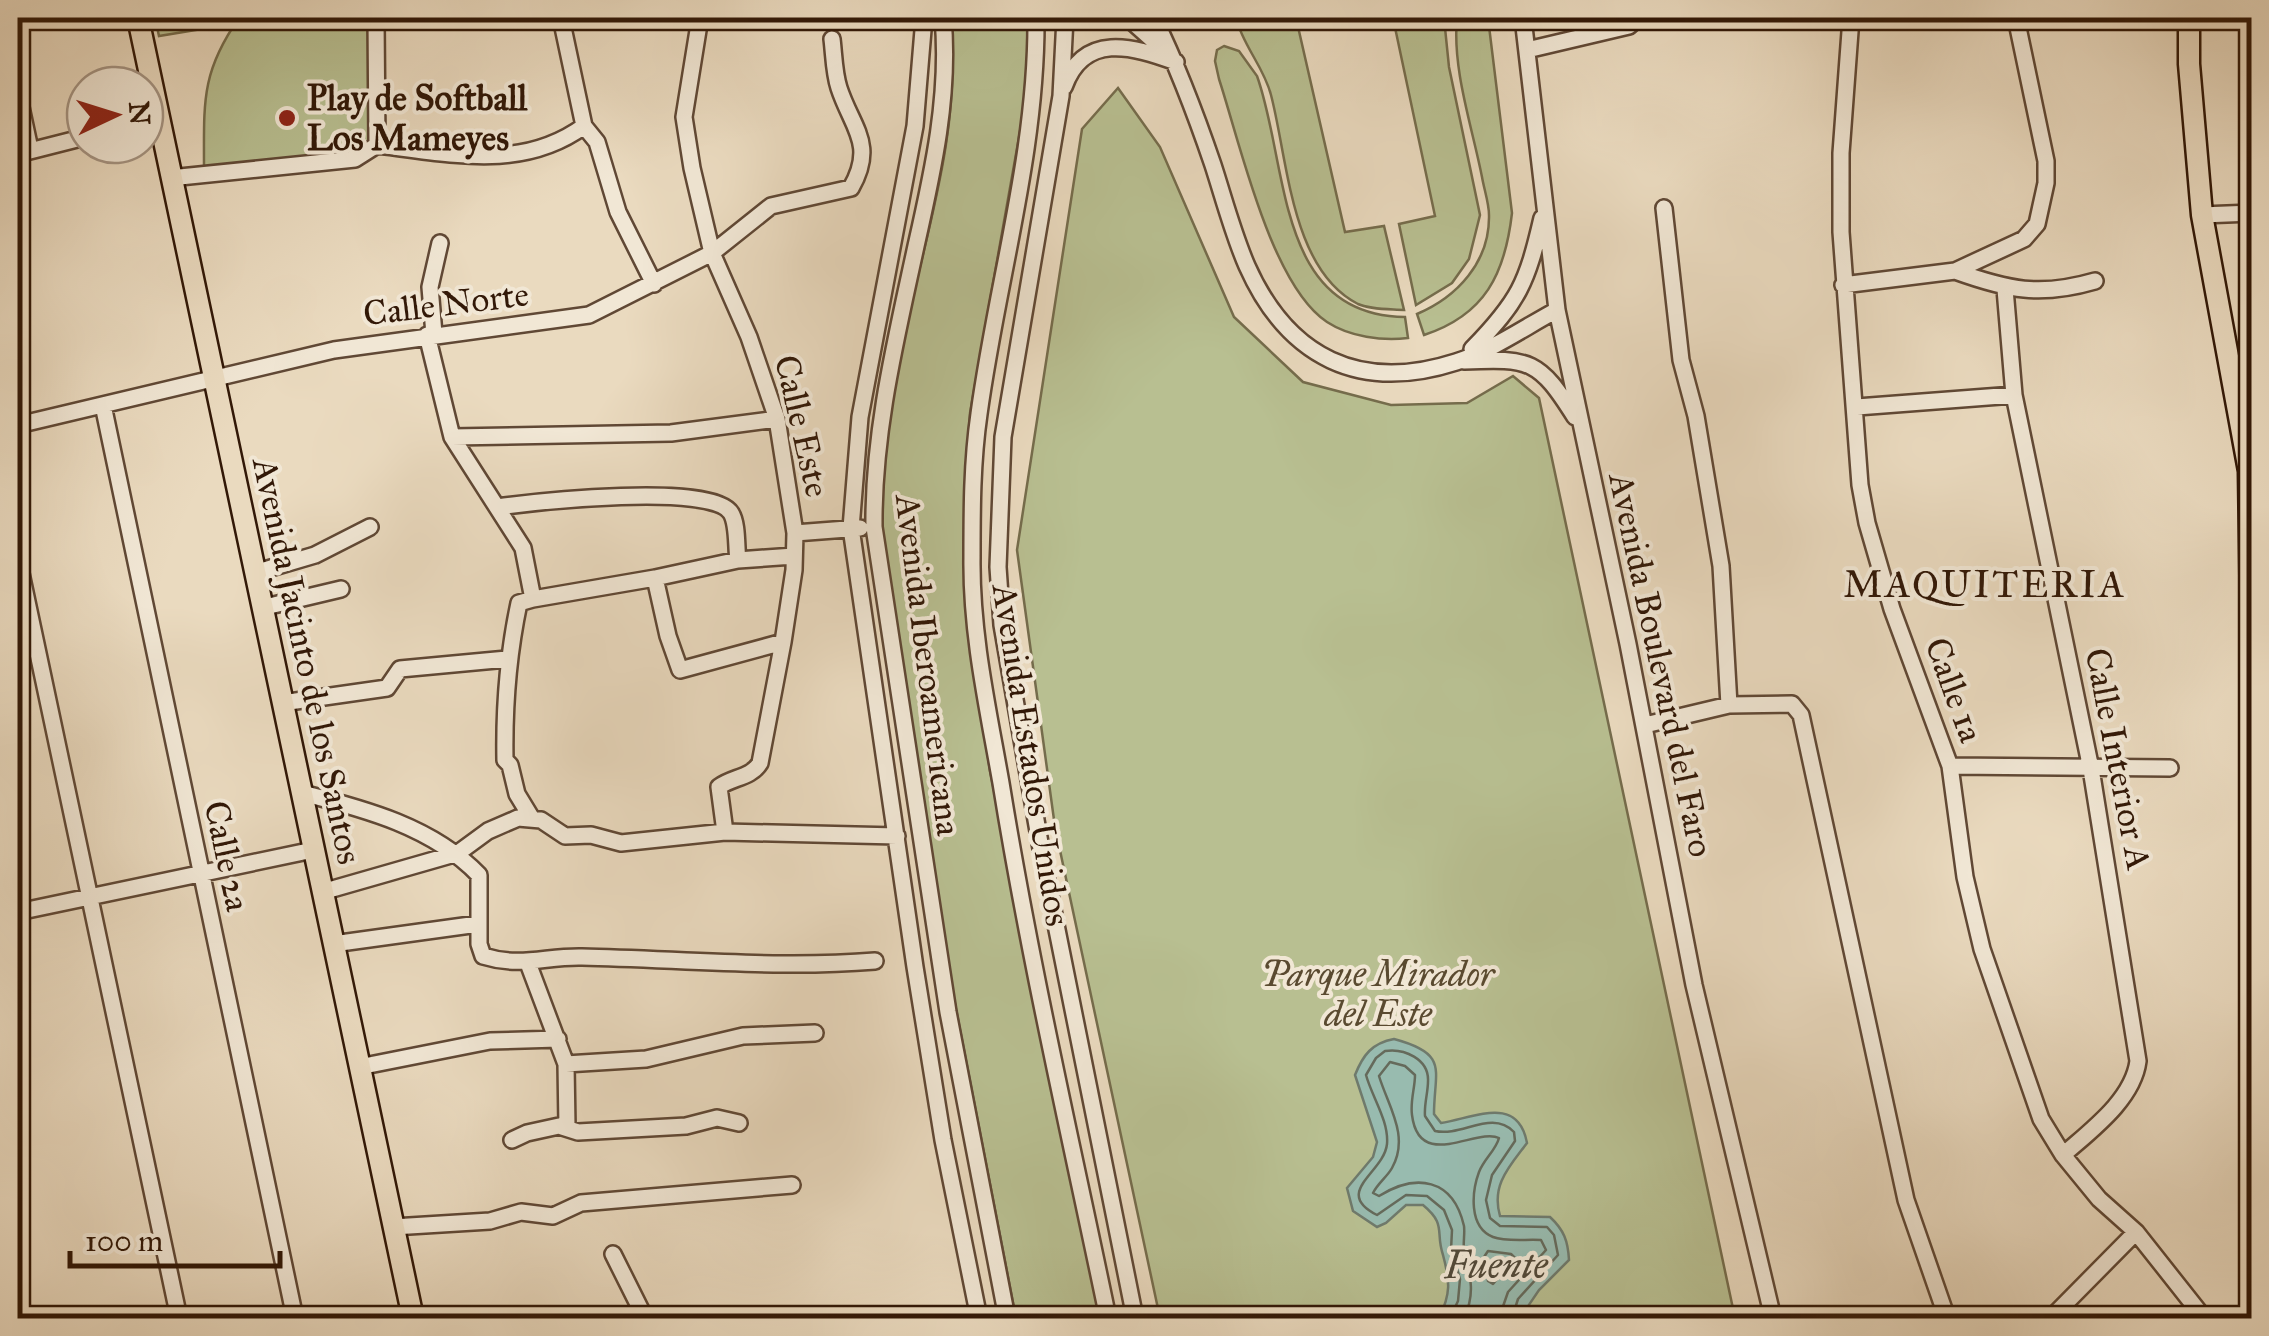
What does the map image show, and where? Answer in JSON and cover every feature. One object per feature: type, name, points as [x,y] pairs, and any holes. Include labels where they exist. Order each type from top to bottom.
[{"type":"main road","name":"Avenida Jacinto de los Santos","points":[[138,18],[144,65]]},
{"type":"main road","points":[[2189,18],[2189,64],[2202,215],[2250,471],[2252,680]]},
{"type":"main road","name":"Avenida Jacinto de los Santos","points":[[165,162],[216,377],[261,608],[413,1318]]},
{"type":"street","points":[[376,18],[377,145]]},
{"type":"street","points":[[561,18],[584,126],[597,142],[618,212],[654,284]]},
{"type":"street","name":"Calle Este","points":[[700,18],[684,120],[712,253],[749,337],[776,419],[794,533],[783,642],[760,763],[751,774],[729,780],[719,788],[725,832]]},
{"type":"street","name":"Avenida Iberoamericana","points":[[924,18],[915,126],[860,417],[851,528],[943,1140],[979,1318]]},
{"type":"street","name":"Avenida Iberoamericana","points":[[943,18],[940,125],[890,362],[876,468],[874,527],[939,956],[1007,1318]]},
{"type":"street","name":"Avenida Estados Unidos","points":[[1036,18],[1030,139],[979,413],[972,562],[976,633],[1014,866],[1108,1318]]},
{"type":"street","name":"Avenida Estados Unidos","points":[[1065,18],[1061,96],[1003,437],[998,567],[1002,626],[1043,860],[1136,1318]]},
{"type":"street","points":[[1128,18],[1176,62]]},
{"type":"street","points":[[1154,18],[1176,62],[1247,267],[1275,314],[1302,343],[1327,360],[1356,371],[1391,376],[1460,361],[1516,360],[1536,366],[1550,379],[1580,426]]},
{"type":"street","name":"Avenida Boulevard del Faro","points":[[1523,18],[1557,310],[1694,984],[1774,1318]]},
{"type":"street","points":[[1606,32],[1616,18]]},
{"type":"street","points":[[1527,50],[1629,26],[1638,18]]},
{"type":"street","name":"Calle 1a","points":[[1851,18],[1841,152],[1843,285],[1857,408],[1860,485],[1892,609],[1950,766],[1965,877],[1982,949],[2041,1118],[2063,1155],[2099,1199],[2136,1232],[2204,1318]]},
{"type":"street","points":[[1843,285],[1956,271],[2024,239],[2037,224],[2046,183],[2046,161],[2016,18]]},
{"type":"street","name":"Calle Norte","points":[[18,425],[334,350],[430,334],[582,317],[654,284],[712,253],[771,206],[851,188],[863,161],[861,138],[837,84],[832,39]]},
{"type":"street","points":[[1061,96],[1075,65],[1086,54],[1113,47],[1139,49],[1176,62]]},
{"type":"street","points":[[18,94],[24,152],[65,142]]},
{"type":"street","points":[[170,178],[355,159],[377,145],[476,157],[510,155],[552,147],[584,126]]},
{"type":"street","points":[[1460,361],[1508,310],[1523,286],[1545,204]]},
{"type":"street","points":[[1664,208],[1681,360],[1696,416],[1721,566],[1729,706]]},
{"type":"street","points":[[2202,215],[2252,212]]},
{"type":"street","points":[[440,244],[430,287],[430,334],[452,437],[524,550],[532,599]]},
{"type":"street","points":[[1956,271],[2005,289],[2065,290],[2095,280]]},
{"type":"street","name":"Calle Interior A","points":[[2005,289],[2014,395],[2092,769],[2138,1061],[2128,1088],[2102,1121],[2063,1155]]},
{"type":"street","points":[[1460,361],[1557,310]]},
{"type":"street","points":[[1857,408],[2014,395]]},
{"type":"street","name":"Calle 2a","points":[[104,405],[294,1318]]},
{"type":"street","points":[[452,437],[671,434],[776,419]]},
{"type":"street","points":[[498,507],[578,496],[668,497],[724,506],[733,516],[738,560]]},
{"type":"street","points":[[254,572],[315,555],[370,527]]},
{"type":"street","points":[[794,533],[874,527]]},
{"type":"street","points":[[794,556],[738,560],[519,603],[507,659],[507,762],[517,794],[530,817],[565,836],[591,835],[621,843],[725,832],[897,836]]},
{"type":"street","points":[[18,558],[178,1318]]},
{"type":"street","points":[[655,578],[680,670],[783,642]]},
{"type":"street","points":[[261,608],[341,589]]},
{"type":"street","points":[[282,703],[387,688],[400,669],[507,659]]},
{"type":"street","points":[[1644,725],[1729,706],[1792,704],[1801,715],[1906,1200],[1947,1318]]},
{"type":"street","points":[[1950,766],[2170,768]]},
{"type":"street","points":[[302,793],[373,811],[458,853],[480,875],[478,924],[483,956],[528,963],[568,956],[812,966],[875,961]]},
{"type":"street","points":[[322,892],[458,853],[509,820],[530,817]]},
{"type":"street","points":[[18,912],[313,850]]},
{"type":"street","points":[[1014,866],[1043,860]]},
{"type":"street","points":[[333,944],[478,924]]},
{"type":"street","points":[[528,963],[566,1064],[568,1127]]},
{"type":"street","points":[[566,1064],[646,1059],[742,1036],[815,1033]]},
{"type":"street","points":[[359,1067],[490,1041],[558,1039]]},
{"type":"street","points":[[512,1140],[546,1128],[568,1127],[578,1132],[659,1128],[718,1118],[739,1123]]},
{"type":"street","points":[[393,1227],[490,1221],[521,1212],[552,1216],[581,1202],[792,1184]]},
{"type":"street","points":[[2039,1318],[2056,1313],[2136,1232]]},
{"type":"street","points":[[613,1254],[644,1318]]},
{"type":"green space","points":[[155,18],[218,18],[220,26],[159,36]]},
{"type":"green space","name":"Play de Softball Los Mameyes","points":[[239,18],[368,18],[370,146],[353,160],[204,167],[207,88],[218,55]]},
{"type":"green space","points":[[950,18],[1027,18],[1030,75],[970,413],[965,486],[966,566],[971,642],[990,771],[1101,1318],[1016,1318],[943,942],[881,528],[893,387],[937,194],[951,106]]},
{"type":"green space","points":[[1236,18],[1296,18],[1345,232],[1384,226],[1404,310],[1358,304],[1336,288],[1319,266],[1296,211],[1268,85]]},
{"type":"green space","points":[[1393,18],[1444,18],[1449,67],[1480,215],[1469,259],[1452,283],[1416,305],[1399,224],[1435,216]]},
{"type":"green space","points":[[1457,18],[1488,18],[1512,213],[1504,255],[1488,289],[1462,316],[1424,335],[1417,314],[1458,288],[1477,262],[1488,232],[1488,206],[1460,77]]},
{"type":"green space","points":[[1537,18],[1606,18],[1572,27],[1537,22]]},
{"type":"green space","points":[[1224,46],[1239,51],[1257,76],[1294,230],[1309,264],[1332,291],[1363,310],[1405,317],[1408,338],[1366,337],[1336,327],[1307,304],[1289,277],[1260,211],[1219,79],[1215,61],[1217,50]]},
{"type":"green space","name":"Parque Mirador del Este","points":[[1118,88],[1160,147],[1234,317],[1303,382],[1391,405],[1467,403],[1513,376],[1539,398],[1735,1318],[1160,1318],[1055,827],[1017,550],[1082,129]]},
{"type":"water","name":"Fuente","points":[[1394,1039],[1424,1051],[1431,1058],[1436,1075],[1434,1114],[1441,1123],[1493,1113],[1514,1118],[1522,1128],[1527,1143],[1500,1186],[1500,1216],[1550,1217],[1564,1236],[1569,1260],[1539,1290],[1520,1318],[1439,1318],[1446,1302],[1448,1280],[1438,1223],[1430,1212],[1423,1205],[1406,1205],[1377,1227],[1353,1211],[1347,1188],[1373,1157],[1377,1142],[1355,1075],[1369,1051]]},
{"type":"place","name":"Play de Softball Los Mameyes","points":[[287,118]]},
{"type":"district","name":"MAQUITERIA","points":[[1985,584]]}]
